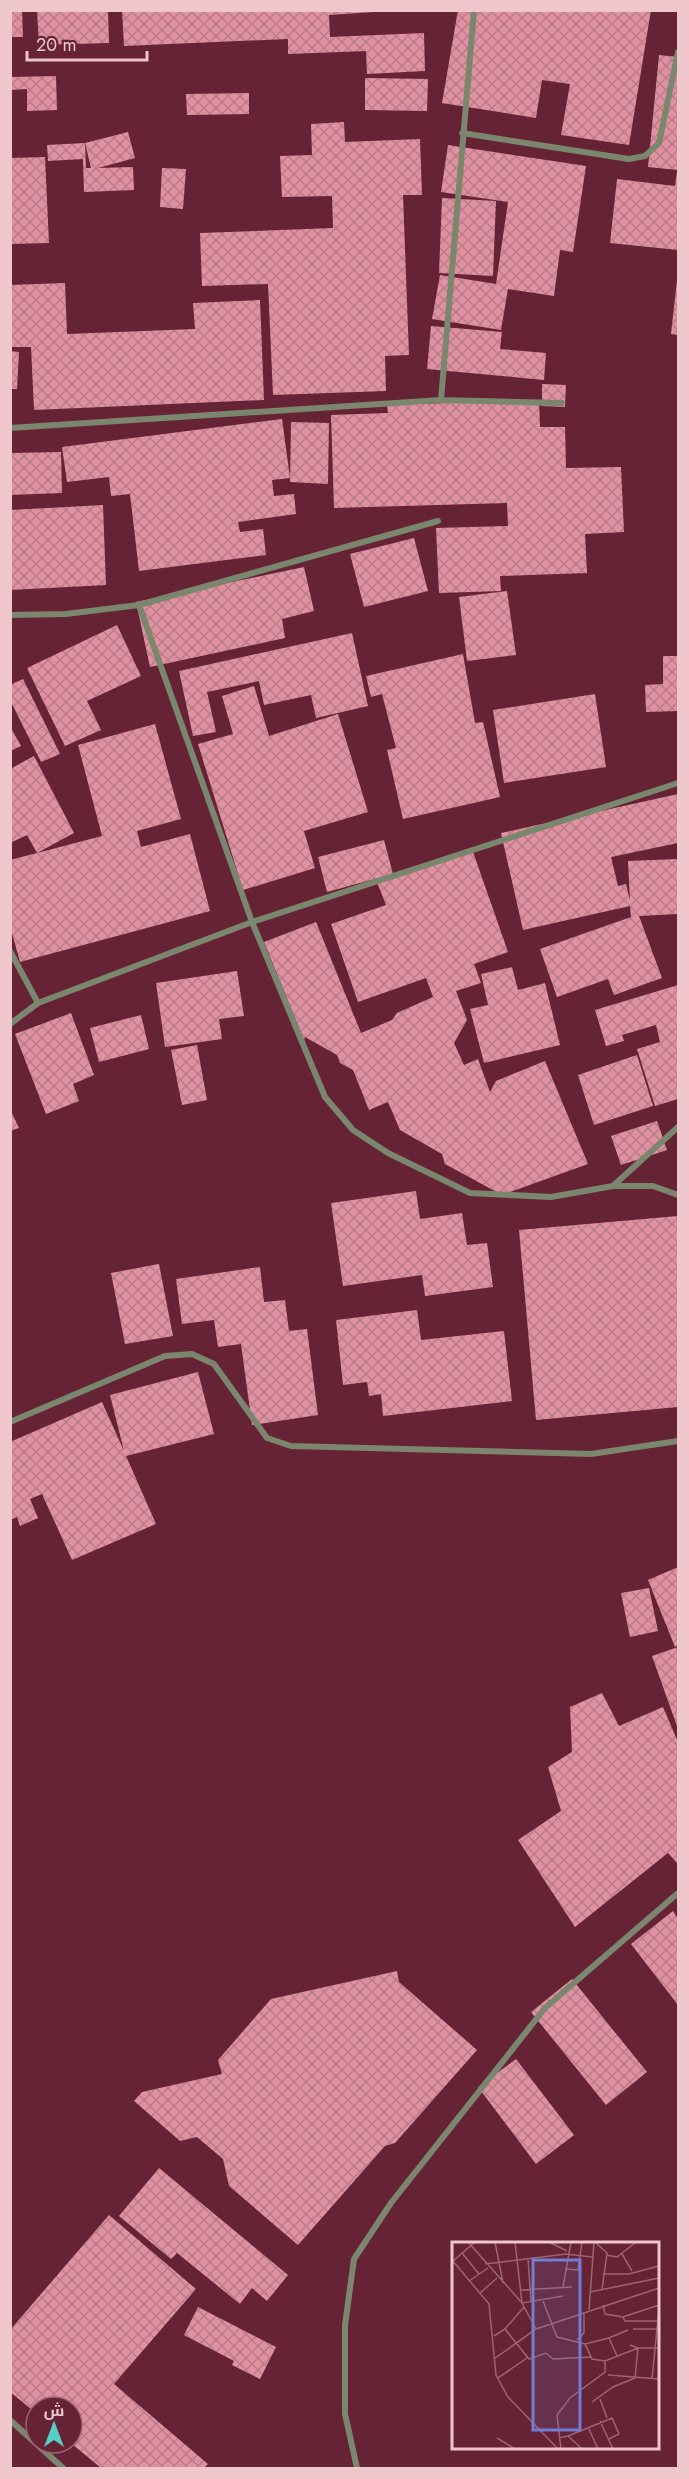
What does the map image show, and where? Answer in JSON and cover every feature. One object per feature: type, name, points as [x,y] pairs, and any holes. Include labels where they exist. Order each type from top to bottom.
[{"type":"street","points":[[441,400],[474,10]]},
{"type":"street","points":[[462,132],[628,159],[645,156],[659,142],[678,52]]},
{"type":"street","points":[[10,428],[441,400],[562,403]]},
{"type":"street","points":[[10,615],[66,614],[139,605],[438,521]]},
{"type":"street","points":[[139,605],[252,922],[324,1097],[353,1130],[388,1153],[470,1192],[551,1197],[613,1186],[653,1186],[678,1195]]},
{"type":"street","points":[[10,1024],[38,1003],[252,922],[678,783]]},
{"type":"street","points":[[10,951],[38,1003]]},
{"type":"street","points":[[613,1186],[678,1127]]},
{"type":"street","points":[[10,1422],[165,1356],[192,1354],[214,1364],[254,1423],[267,1438],[291,1446],[591,1454],[678,1441]]},
{"type":"street","points":[[357,2469],[345,2414],[345,2325],[354,2259],[391,2203],[545,2008],[678,1893]]},
{"type":"street","points":[[10,2420],[63,2469]]},
{"type":"building","points":[[10,10],[22,10],[23,37],[10,37]]},
{"type":"building","points":[[37,10],[108,10],[109,43],[39,45]]},
{"type":"building","points":[[122,10],[404,10],[329,15],[330,37],[424,33],[425,71],[367,74],[366,51],[288,54],[288,39],[124,46]]},
{"type":"building","points":[[458,10],[651,10],[629,145],[561,135],[570,84],[542,80],[536,118],[442,103]]},
{"type":"building","points":[[659,55],[678,57],[678,170],[648,167]]},
{"type":"building","points":[[56,76],[57,110],[27,111],[27,89],[10,90],[10,77]]},
{"type":"building","points":[[365,78],[428,79],[427,111],[365,110]]},
{"type":"building","points":[[249,93],[249,114],[187,115],[186,94]]},
{"type":"building","points":[[344,122],[345,142],[420,139],[422,195],[403,195],[409,355],[385,356],[386,391],[273,395],[268,284],[202,286],[200,233],[333,228],[332,196],[282,197],[280,156],[312,155],[311,124]]},
{"type":"building","points":[[128,132],[135,158],[98,168],[133,167],[134,190],[84,192],[83,159],[48,161],[47,145],[85,143]],"holes":[[[85,143],[91,168],[86,168]]]},
{"type":"building","points":[[448,145],[586,166],[573,252],[560,250],[554,296],[508,289],[501,330],[432,319],[440,275],[496,284],[508,202],[441,192]]},
{"type":"building","points":[[45,157],[49,243],[10,244],[10,158]]},
{"type":"building","points":[[162,168],[186,169],[183,209],[160,207]]},
{"type":"building","points":[[677,171],[678,250],[610,243],[617,179],[675,186]]},
{"type":"building","points":[[442,198],[496,201],[493,276],[439,273]]},
{"type":"building","points":[[678,280],[678,335],[671,334]]},
{"type":"building","points":[[65,283],[67,334],[195,329],[193,303],[260,300],[264,400],[34,410],[31,347],[10,347],[10,285]]},
{"type":"building","points":[[431,326],[502,332],[500,349],[546,353],[544,380],[427,369]]},
{"type":"building","points":[[10,351],[19,352],[17,389],[10,389]]},
{"type":"building","points":[[542,384],[566,385],[565,407],[542,406]]},
{"type":"building","points":[[539,400],[540,427],[565,427],[566,468],[621,467],[624,532],[585,534],[587,573],[500,576],[501,591],[439,593],[436,528],[508,526],[507,503],[334,508],[331,415],[388,413],[387,405]]},
{"type":"building","points":[[282,419],[290,478],[272,480],[274,496],[294,494],[296,514],[238,522],[240,532],[263,529],[266,555],[139,571],[130,494],[111,496],[109,477],[67,482],[62,447]]},
{"type":"building","points":[[291,422],[329,423],[328,484],[290,482]]},
{"type":"building","points":[[61,452],[62,493],[10,495],[10,453]]},
{"type":"building","points":[[103,505],[106,585],[10,590],[10,510]]},
{"type":"building","points":[[414,538],[428,591],[364,607],[350,554]]},
{"type":"building","points":[[304,567],[314,611],[282,619],[285,638],[150,667],[136,602]]},
{"type":"building","points":[[507,591],[516,655],[467,661],[459,597]]},
{"type":"building","points":[[117,625],[141,676],[87,701],[101,730],[65,746],[27,668]]},
{"type":"building","points":[[352,633],[368,706],[316,718],[311,695],[264,705],[259,681],[207,692],[216,732],[193,736],[179,671]]},
{"type":"building","points":[[463,654],[475,723],[483,722],[500,797],[403,819],[387,750],[396,748],[382,694],[371,697],[366,676]]},
{"type":"building","points":[[663,656],[678,656],[678,711],[646,712],[645,685],[663,684]]},
{"type":"building","points":[[23,679],[60,754],[41,762],[10,700],[10,685]]},
{"type":"building","points":[[254,686],[269,736],[338,714],[368,812],[304,831],[315,868],[243,890],[198,744],[233,734],[222,696]]},
{"type":"building","points":[[595,694],[606,767],[504,783],[493,710]]},
{"type":"building","points":[[155,724],[181,819],[137,831],[141,847],[190,834],[210,911],[20,962],[10,926],[10,860],[102,836],[78,745]]},
{"type":"building","points":[[10,726],[21,746],[10,751]]},
{"type":"building","points":[[34,756],[74,833],[37,853],[27,835],[10,843],[10,769]]},
{"type":"building","points":[[678,794],[678,843],[611,857],[618,886],[626,884],[630,900],[628,861],[678,859],[678,914],[639,916],[662,978],[614,995],[608,979],[557,997],[540,949],[631,917],[630,906],[523,930],[501,833]]},
{"type":"building","points":[[384,840],[393,874],[327,892],[318,857]]},
{"type":"building","points":[[472,849],[508,952],[474,964],[481,983],[456,991],[467,1020],[454,1043],[464,1065],[478,1059],[490,1092],[496,1081],[545,1061],[588,1164],[502,1195],[445,1164],[442,1154],[400,1130],[388,1102],[369,1110],[353,1070],[340,1063],[337,1055],[305,1037],[304,1040],[264,942],[316,922],[361,1033],[392,1020],[397,1013],[433,997],[426,978],[358,1002],[331,924],[386,905],[377,882]]},
{"type":"building","points":[[512,967],[518,990],[545,983],[560,1045],[484,1063],[470,1009],[488,1005],[481,974]]},
{"type":"building","points":[[237,971],[244,1016],[219,1019],[222,1039],[165,1047],[156,983]]},
{"type":"building","points":[[678,985],[678,1099],[655,1106],[637,1049],[660,1042],[656,1025],[622,1035],[624,1041],[606,1046],[595,1010]]},
{"type":"building","points":[[71,1013],[94,1075],[73,1084],[79,1101],[46,1114],[15,1034]]},
{"type":"building","points":[[141,1015],[149,1049],[99,1062],[90,1028]]},
{"type":"building","points":[[197,1045],[207,1100],[182,1105],[171,1050]]},
{"type":"building","points":[[637,1055],[653,1106],[594,1125],[578,1075]]},
{"type":"building","points":[[10,1109],[19,1128],[10,1131]]},
{"type":"building","points":[[657,1121],[667,1150],[621,1165],[611,1136]]},
{"type":"building","points":[[416,1191],[420,1219],[462,1213],[467,1245],[487,1243],[493,1287],[425,1296],[422,1275],[343,1286],[331,1203]]},
{"type":"building","points":[[678,1216],[678,1407],[536,1420],[519,1230]]},
{"type":"building","points":[[159,1264],[173,1336],[125,1344],[111,1273]]},
{"type":"building","points":[[260,1267],[264,1302],[285,1300],[289,1331],[307,1329],[318,1415],[252,1425],[241,1344],[218,1347],[214,1320],[182,1324],[176,1279]]},
{"type":"building","points":[[417,1310],[421,1340],[504,1331],[512,1401],[383,1416],[381,1394],[369,1396],[367,1382],[343,1385],[336,1320]]},
{"type":"building","points":[[198,1372],[214,1434],[126,1456],[156,1524],[72,1560],[42,1494],[30,1499],[38,1518],[20,1526],[17,1517],[10,1520],[10,1442],[102,1402],[124,1451],[110,1395]]},
{"type":"building","points":[[678,1567],[678,1645],[675,1647],[648,1580]]},
{"type":"building","points":[[649,1588],[658,1631],[630,1637],[621,1593]]},
{"type":"building","points":[[678,1647],[678,1729],[652,1656]]},
{"type":"building","points":[[602,1693],[619,1726],[663,1707],[678,1742],[678,1864],[668,1853],[575,1927],[518,1840],[561,1811],[548,1767],[572,1752],[570,1707]]},
{"type":"building","points":[[673,1911],[678,1919],[678,2005],[631,1944]]},
{"type":"building","points":[[397,1971],[399,1982],[477,2050],[395,2143],[385,2146],[298,2245],[229,2186],[223,2159],[197,2137],[180,2141],[134,2101],[142,2092],[222,2074],[218,2060],[271,1999]]},
{"type":"building","points":[[572,1979],[647,2072],[606,2105],[531,2012]]},
{"type":"building","points":[[516,2059],[574,2135],[536,2164],[478,2087]]},
{"type":"building","points":[[159,2168],[288,2275],[267,2301],[252,2288],[240,2304],[177,2253],[171,2259],[119,2216]]},
{"type":"building","points":[[109,2215],[196,2289],[114,2384],[208,2464],[204,2468],[101,2468],[84,2454],[84,2395],[24,2395],[24,2403],[10,2392],[10,2330]]},
{"type":"building","points":[[198,2307],[276,2347],[260,2379],[232,2365],[234,2361],[184,2335]]}]
